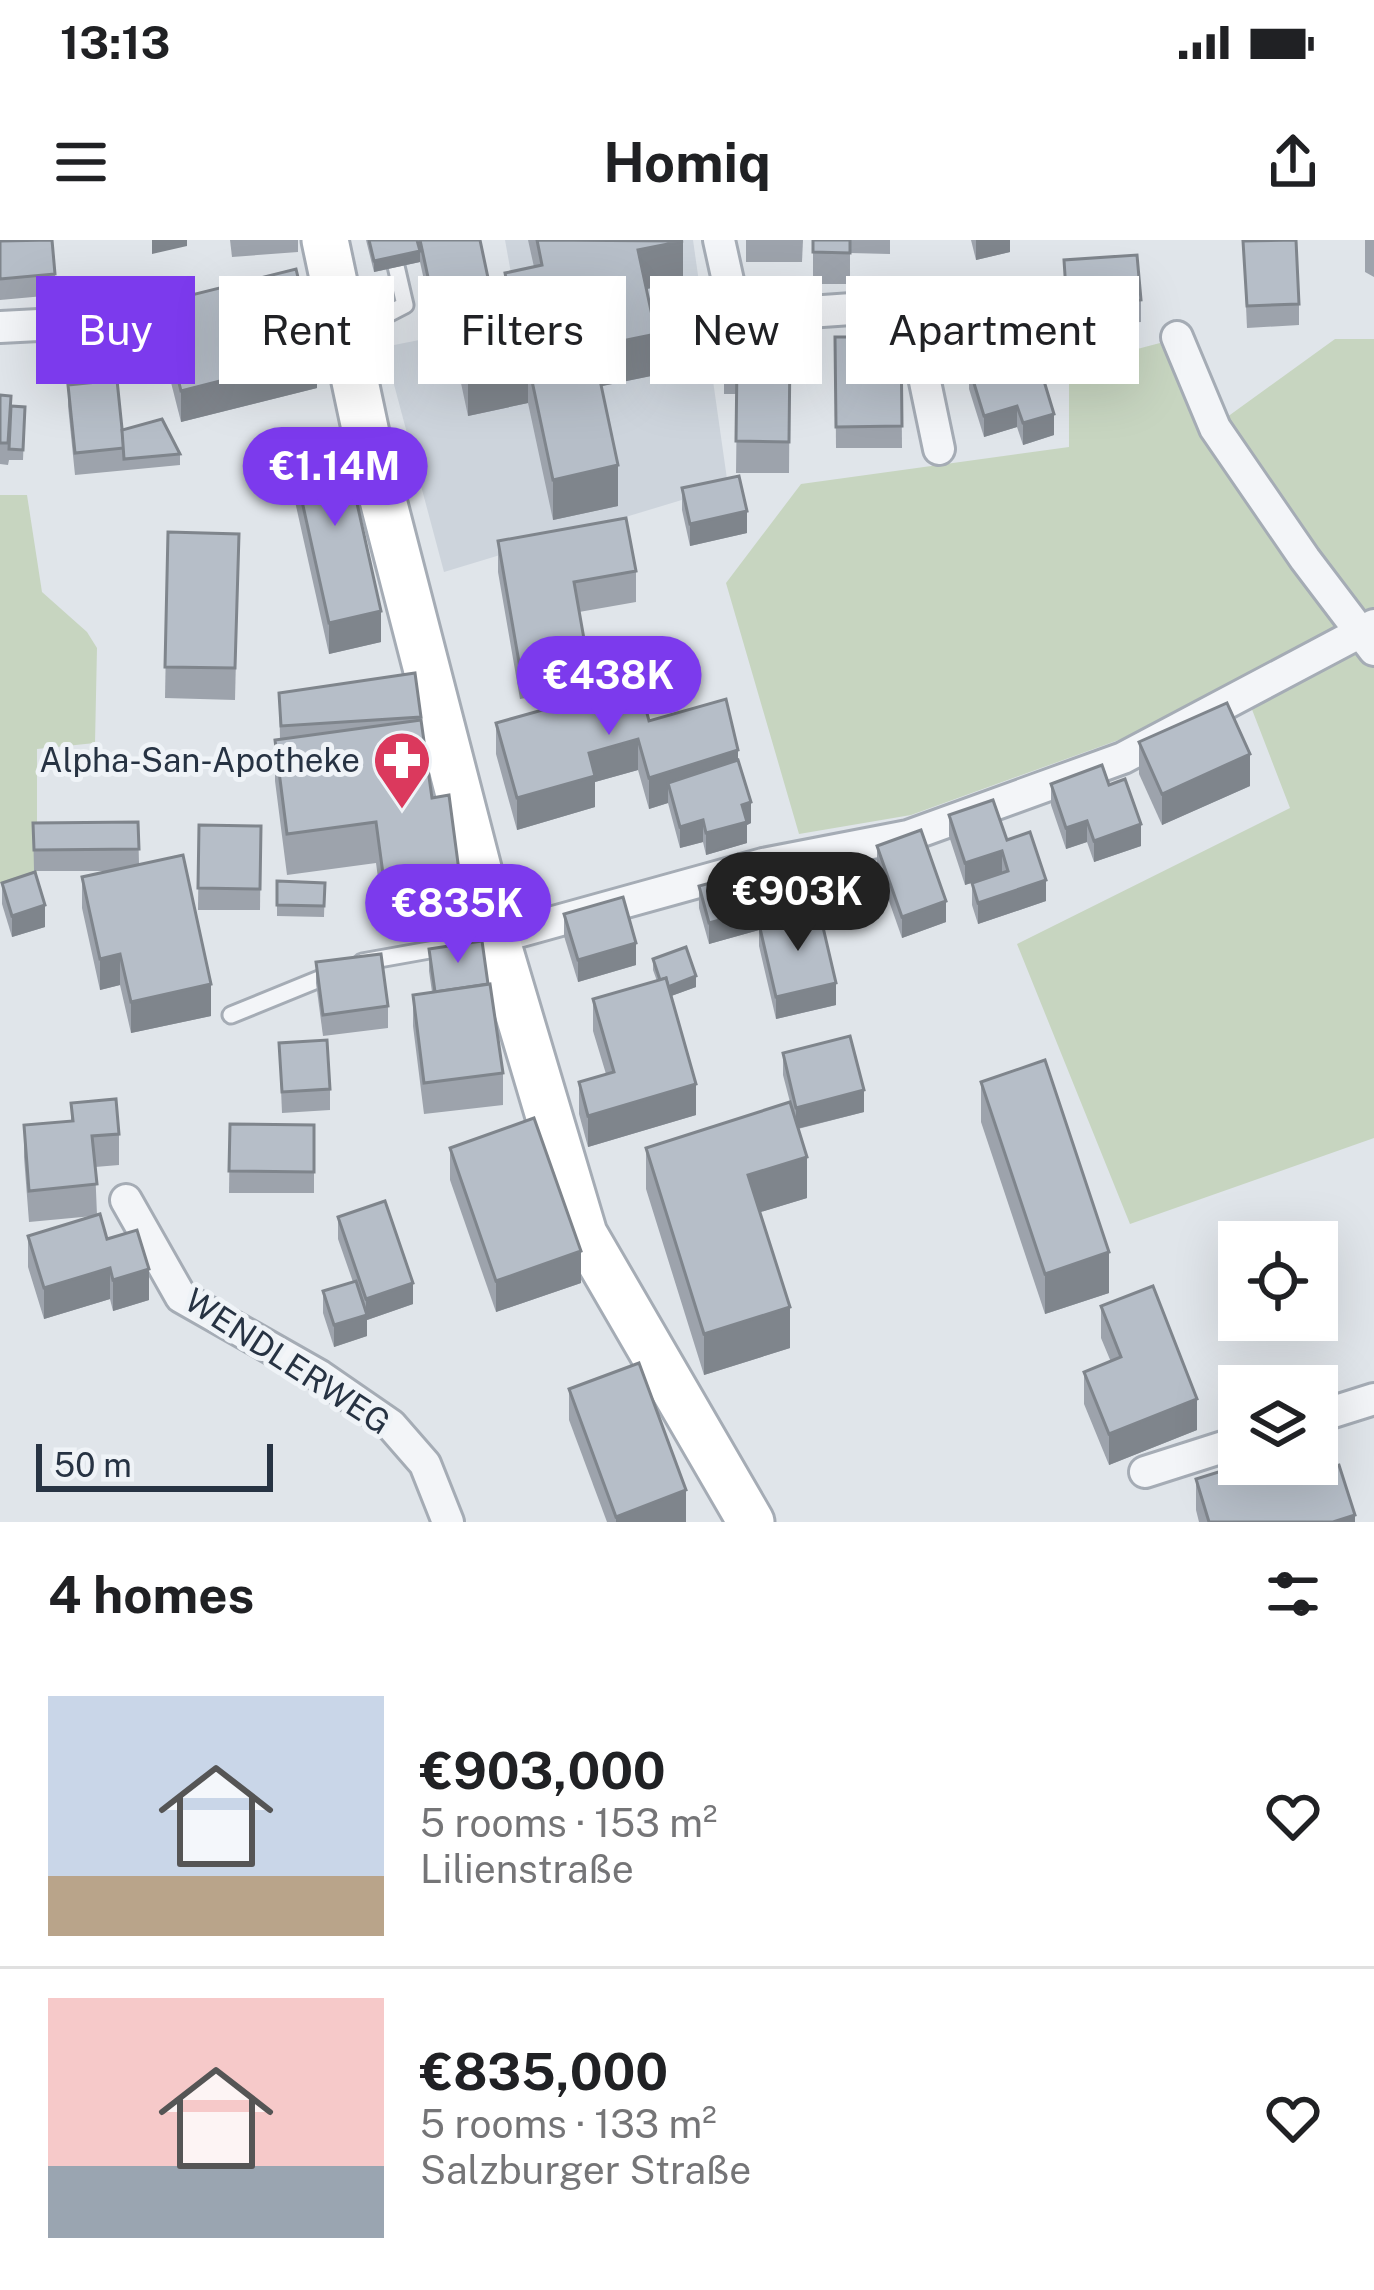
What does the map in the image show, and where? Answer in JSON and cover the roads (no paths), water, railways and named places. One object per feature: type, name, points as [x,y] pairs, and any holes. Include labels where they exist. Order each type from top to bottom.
[{"type":"main road","points":[[325,240],[333,276]]},
{"type":"main road","points":[[357,384],[496,938],[584,1234],[741,1517]]},
{"type":"street","points":[[719,240],[736,317],[909,305],[939,448]]},
{"type":"street","points":[[0,327],[36,325]]},
{"type":"street","points":[[496,938],[763,864],[908,836],[1123,758],[1370,636],[1305,559],[1215,428],[1177,338]]},
{"type":"street","name":"WENDLERWEG","points":[[126,1200],[181,1297],[320,1376],[391,1425],[424,1464],[448,1522]]},
{"type":"street","points":[[1338,1410],[1374,1399]]},
{"type":"street","points":[[1145,1472],[1218,1449]]},
{"type":"lane","points":[[389,240],[405,305],[394,311]]},
{"type":"lane","points":[[231,1015],[367,960],[496,938]]},
{"type":"place","name":"Alpha-San-Apotheke","points":[[402,811]]}]
